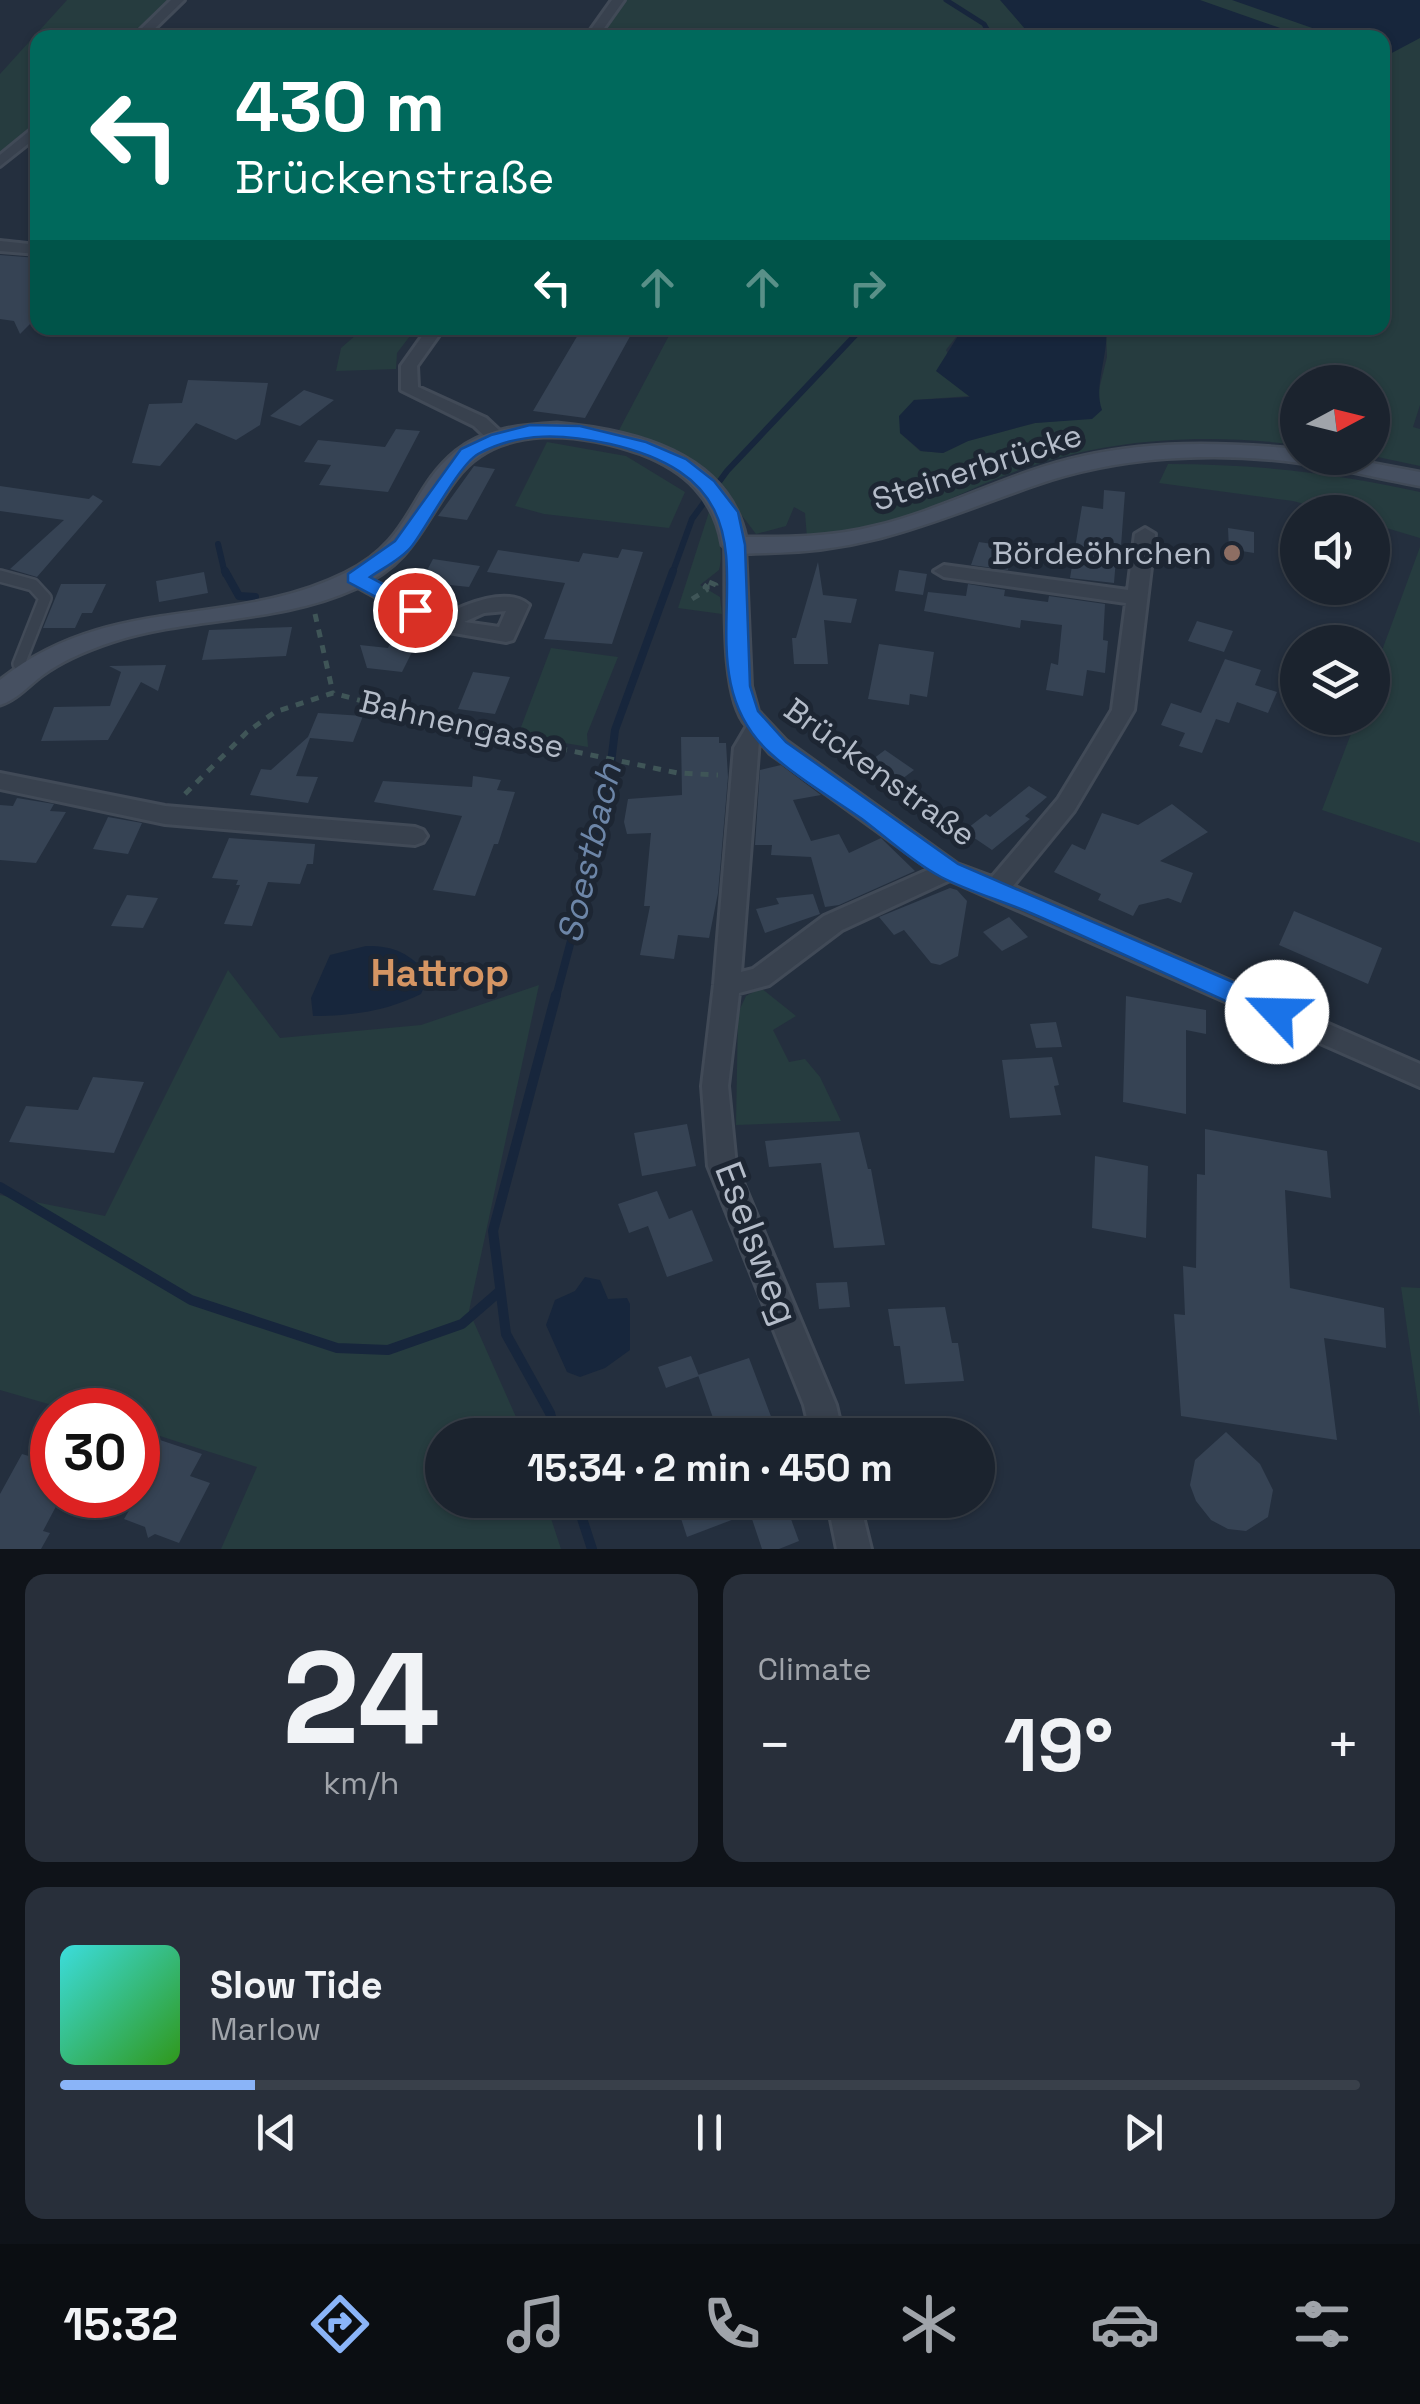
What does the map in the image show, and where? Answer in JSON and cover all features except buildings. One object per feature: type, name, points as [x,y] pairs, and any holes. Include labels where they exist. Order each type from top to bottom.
[{"type":"street","points":[[146,30],[178,0]]},
{"type":"street","points":[[597,30],[618,0]]},
{"type":"street","points":[[0,162],[30,135]]},
{"type":"street","points":[[0,246],[30,249]]},
{"type":"street","points":[[431,335],[408,366],[410,390],[480,422],[497,438]]},
{"type":"street","name":"Brückenstraße","points":[[0,695],[24,674],[76,642],[124,628],[311,596],[356,578],[402,545],[467,453],[497,438],[530,431],[580,432],[625,441],[679,463],[708,484],[728,512],[736,545],[740,686],[748,714],[778,747],[949,870],[1420,1076]]},
{"type":"street","name":"Steinerbrücke","points":[[736,545],[793,545],[866,536],[916,522],[1036,476],[1108,460],[1178,452],[1280,454]]},
{"type":"street","points":[[1390,473],[1420,478]]},
{"type":"street","points":[[996,889],[1066,805],[1123,710],[1145,534]]},
{"type":"street","points":[[944,571],[1137,598]]},
{"type":"street","points":[[356,578],[444,625]]},
{"type":"street","name":"Eselsweg","points":[[760,729],[750,734],[742,775],[727,985],[715,1086],[722,1166],[823,1418]]},
{"type":"street","points":[[0,780],[165,815],[415,836]]},
{"type":"street","points":[[727,985],[760,978],[834,923],[949,870]]},
{"type":"street","points":[[847,1518],[854,1549]]},
{"type":"lane","points":[[0,576],[33,585],[45,598],[19,664],[24,674]]},
{"type":"path","points":[[692,599],[708,589]]},
{"type":"path","points":[[311,596],[333,693]]},
{"type":"path","name":"Bahnengasse","points":[[165,815],[174,801],[275,712],[333,693],[466,729],[678,774],[742,775]]},
{"type":"green space","points":[[67,0],[170,0],[137,30],[40,30]]},
{"type":"green space","points":[[626,0],[1420,0],[1420,405],[1413,427],[1420,429],[1420,466],[1390,460],[1390,365],[1280,365],[1280,443],[1194,439],[1092,450],[1025,468],[887,523],[807,538],[805,513],[794,507],[786,526],[756,534],[715,480],[687,458],[618,432],[669,335],[958,335],[946,350],[970,396],[914,400],[900,433],[920,451],[943,453],[968,441],[1035,423],[1092,418],[1107,357],[1106,335],[1390,335],[1390,30],[605,30]]},
{"type":"green space","points":[[30,41],[30,127],[0,155],[0,74]]},
{"type":"green space","points":[[356,335],[411,335],[397,353],[396,369],[336,371],[341,348]]},
{"type":"green space","points":[[547,442],[626,456],[685,492],[669,528],[544,514],[515,506]]},
{"type":"green space","points":[[1168,464],[1232,466],[1280,470],[1280,475],[1323,475],[1420,492],[1420,538],[1390,529],[1390,495],[1280,495],[1280,499],[1159,483]]},
{"type":"green space","points":[[709,512],[721,555],[719,570],[700,585],[720,597],[722,614],[678,608]]},
{"type":"green space","points":[[1420,547],[1420,843],[1322,810],[1351,735],[1390,735],[1390,629]]},
{"type":"green space","points":[[551,648],[618,657],[587,734],[588,747],[518,735]]},
{"type":"green space","points":[[228,970],[280,1038],[421,1025],[539,985],[469,1311],[516,1418],[425,1418],[425,1518],[551,1518],[561,1549],[221,1549],[257,1467],[160,1436],[160,1388],[30,1388],[30,1399],[0,1390],[0,1195],[105,1216]]},
{"type":"green space","points":[[761,988],[796,1016],[773,1030],[789,1062],[805,1059],[820,1077],[841,1121],[736,1125],[738,1013],[746,996]]},
{"type":"green space","points":[[1401,1287],[1420,1288],[1420,1417]]},
{"type":"water","points":[[1000,0],[1200,0],[1286,30],[1026,30]]},
{"type":"water","points":[[1232,0],[1420,0],[1420,38],[1390,54],[1390,30],[1318,30]]},
{"type":"water","points":[[959,335],[1106,335],[1099,390],[1102,410],[1092,419],[1035,423],[968,441],[943,453],[921,451],[900,433],[899,416],[914,400],[970,397],[936,371]]},
{"type":"water","points":[[366,946],[394,949],[415,962],[429,976],[421,994],[368,1011],[313,1016],[311,998],[330,955]]},
{"type":"water","points":[[585,1277],[600,1280],[608,1299],[627,1298],[630,1350],[605,1368],[580,1377],[567,1372],[546,1325],[555,1300],[575,1291]]},
{"type":"waterway","name":"Soestbach","points":[[946,0],[987,30]]},
{"type":"waterway","points":[[0,241],[30,243]]},
{"type":"waterway","name":"Soestbach","points":[[672,574],[692,519],[727,471],[855,335]]},
{"type":"waterway","points":[[218,544],[225,574]]},
{"type":"waterway","points":[[225,571],[239,596],[255,597]]},
{"type":"waterway","name":"Soestbach","points":[[556,997],[605,813],[615,730],[673,571]]},
{"type":"waterway","name":"Soestbach","points":[[551,1418],[506,1334],[493,1231],[556,995]]},
{"type":"waterway","points":[[0,1187],[191,1300],[337,1348],[388,1350],[462,1324],[500,1291]]},
{"type":"waterway","name":"Soestbach","points":[[582,1518],[592,1549]]},
{"type":"place","name":"Bördeöhrchen","points":[[1232,553]]},
{"type":"district","name":"Hattrop","points":[[440,973]]},
{"type":"route","points":[[415,610],[356,578],[402,545],[439,487],[467,453],[497,438],[530,431],[580,432],[610,436],[679,463],[708,484],[728,512],[736,545],[740,686],[748,714],[778,747],[949,870],[1277,1012]]}]
